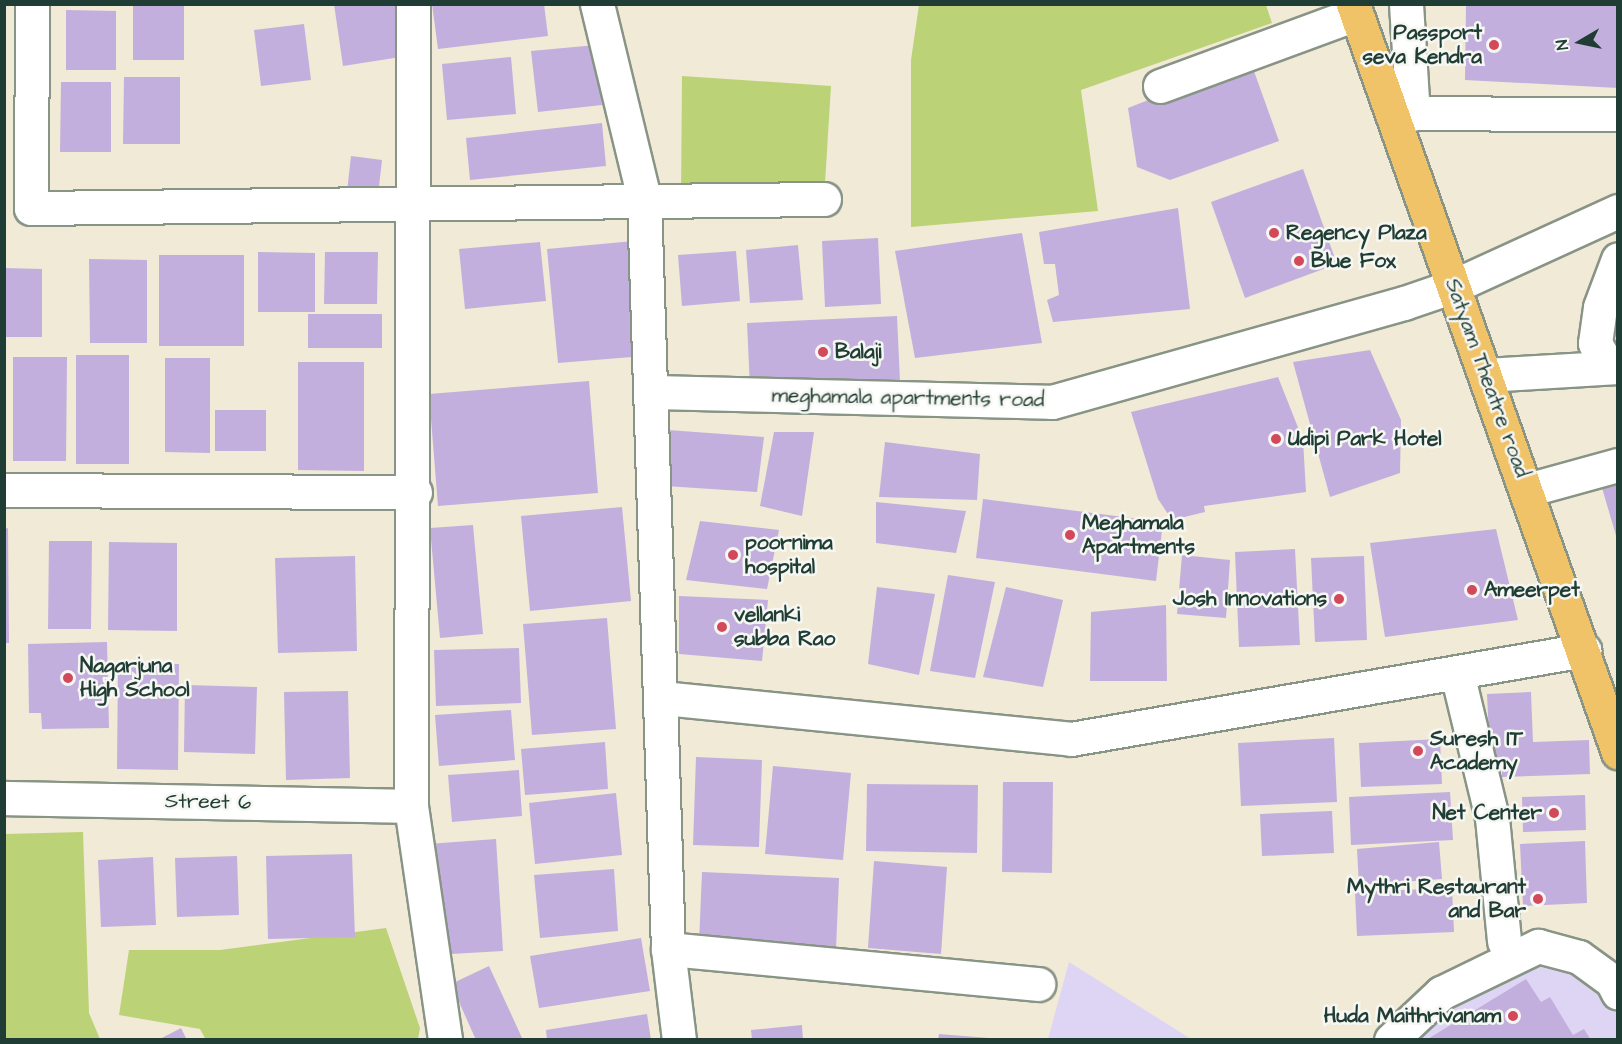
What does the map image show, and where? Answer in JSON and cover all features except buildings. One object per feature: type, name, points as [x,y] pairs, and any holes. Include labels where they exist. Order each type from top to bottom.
[{"type":"main road","name":"Satyam Theatre road","points":[[1355,9],[1403,114],[1454,286],[1584,650],[1617,752]]},
{"type":"street","points":[[32,4],[31,208],[416,206],[644,200],[824,199]]},
{"type":"street","points":[[413,4],[416,206],[411,806],[445,1040]]},
{"type":"street","points":[[597,4],[644,200],[663,698],[668,950],[679,1040]]},
{"type":"street","points":[[1406,4],[1403,114],[1617,114]]},
{"type":"street","points":[[1160,86],[1355,9]]},
{"type":"street","name":"meghamala apartments road","points":[[651,392],[1052,402],[1404,303],[1454,286],[1617,211]]},
{"type":"street","points":[[1612,365],[1595,343],[1600,307],[1617,259]]},
{"type":"street","points":[[1485,375],[1612,365]]},
{"type":"street","points":[[1527,490],[1617,465]]},
{"type":"street","points":[[4,490],[415,492]]},
{"type":"street","points":[[663,698],[1071,739],[1584,650]]},
{"type":"street","points":[[1457,673],[1491,818],[1504,941]]},
{"type":"street","name":"Street 6","points":[[4,798],[411,806]]},
{"type":"street","points":[[1390,1040],[1441,993],[1538,946],[1578,957],[1616,984]]},
{"type":"street","points":[[668,950],[1038,984]]},
{"type":"shaded area","points":[[1584,939],[1617,1008],[1617,1039],[1367,1040]]},
{"type":"shaded area","points":[[1069,962],[1191,1039],[1048,1039]]},
{"type":"green space","points":[[919,5],[1266,5],[1272,23],[1081,90],[1098,211],[911,227],[911,60]]},
{"type":"green space","points":[[682,76],[831,86],[824,199],[681,198]]},
{"type":"green space","points":[[83,832],[89,1013],[100,1039],[5,1039],[5,834]]},
{"type":"green space","points":[[386,928],[420,1028],[418,1039],[206,1040],[200,1029],[119,1015],[129,950],[220,950]]},
{"type":"place","name":"Passport seva Kendra","points":[[1494,45]]},
{"type":"place","name":"Regency Plaza","points":[[1274,233]]},
{"type":"place","name":"Blue Fox","points":[[1299,261]]},
{"type":"place","name":"Balaji","points":[[823,352]]},
{"type":"place","name":"Udipi Park Hotel","points":[[1276,439]]},
{"type":"place","name":"Meghamala Apartments","points":[[1070,535]]},
{"type":"place","name":"poornima hospital","points":[[733,555]]},
{"type":"place","name":"Ameerpet","points":[[1472,590]]},
{"type":"place","name":"Josh Innovations","points":[[1339,599]]},
{"type":"place","name":"vellanki subba Rao","points":[[722,627]]},
{"type":"place","name":"Nagarjuna High School","points":[[68,678]]},
{"type":"place","name":"Suresh IT Academy","points":[[1418,751]]},
{"type":"place","name":"Net Center","points":[[1554,813]]},
{"type":"place","name":"Mythri Restaurant and Bar","points":[[1538,899]]},
{"type":"place","name":"Huda Maithrivanam","points":[[1513,1016]]}]
